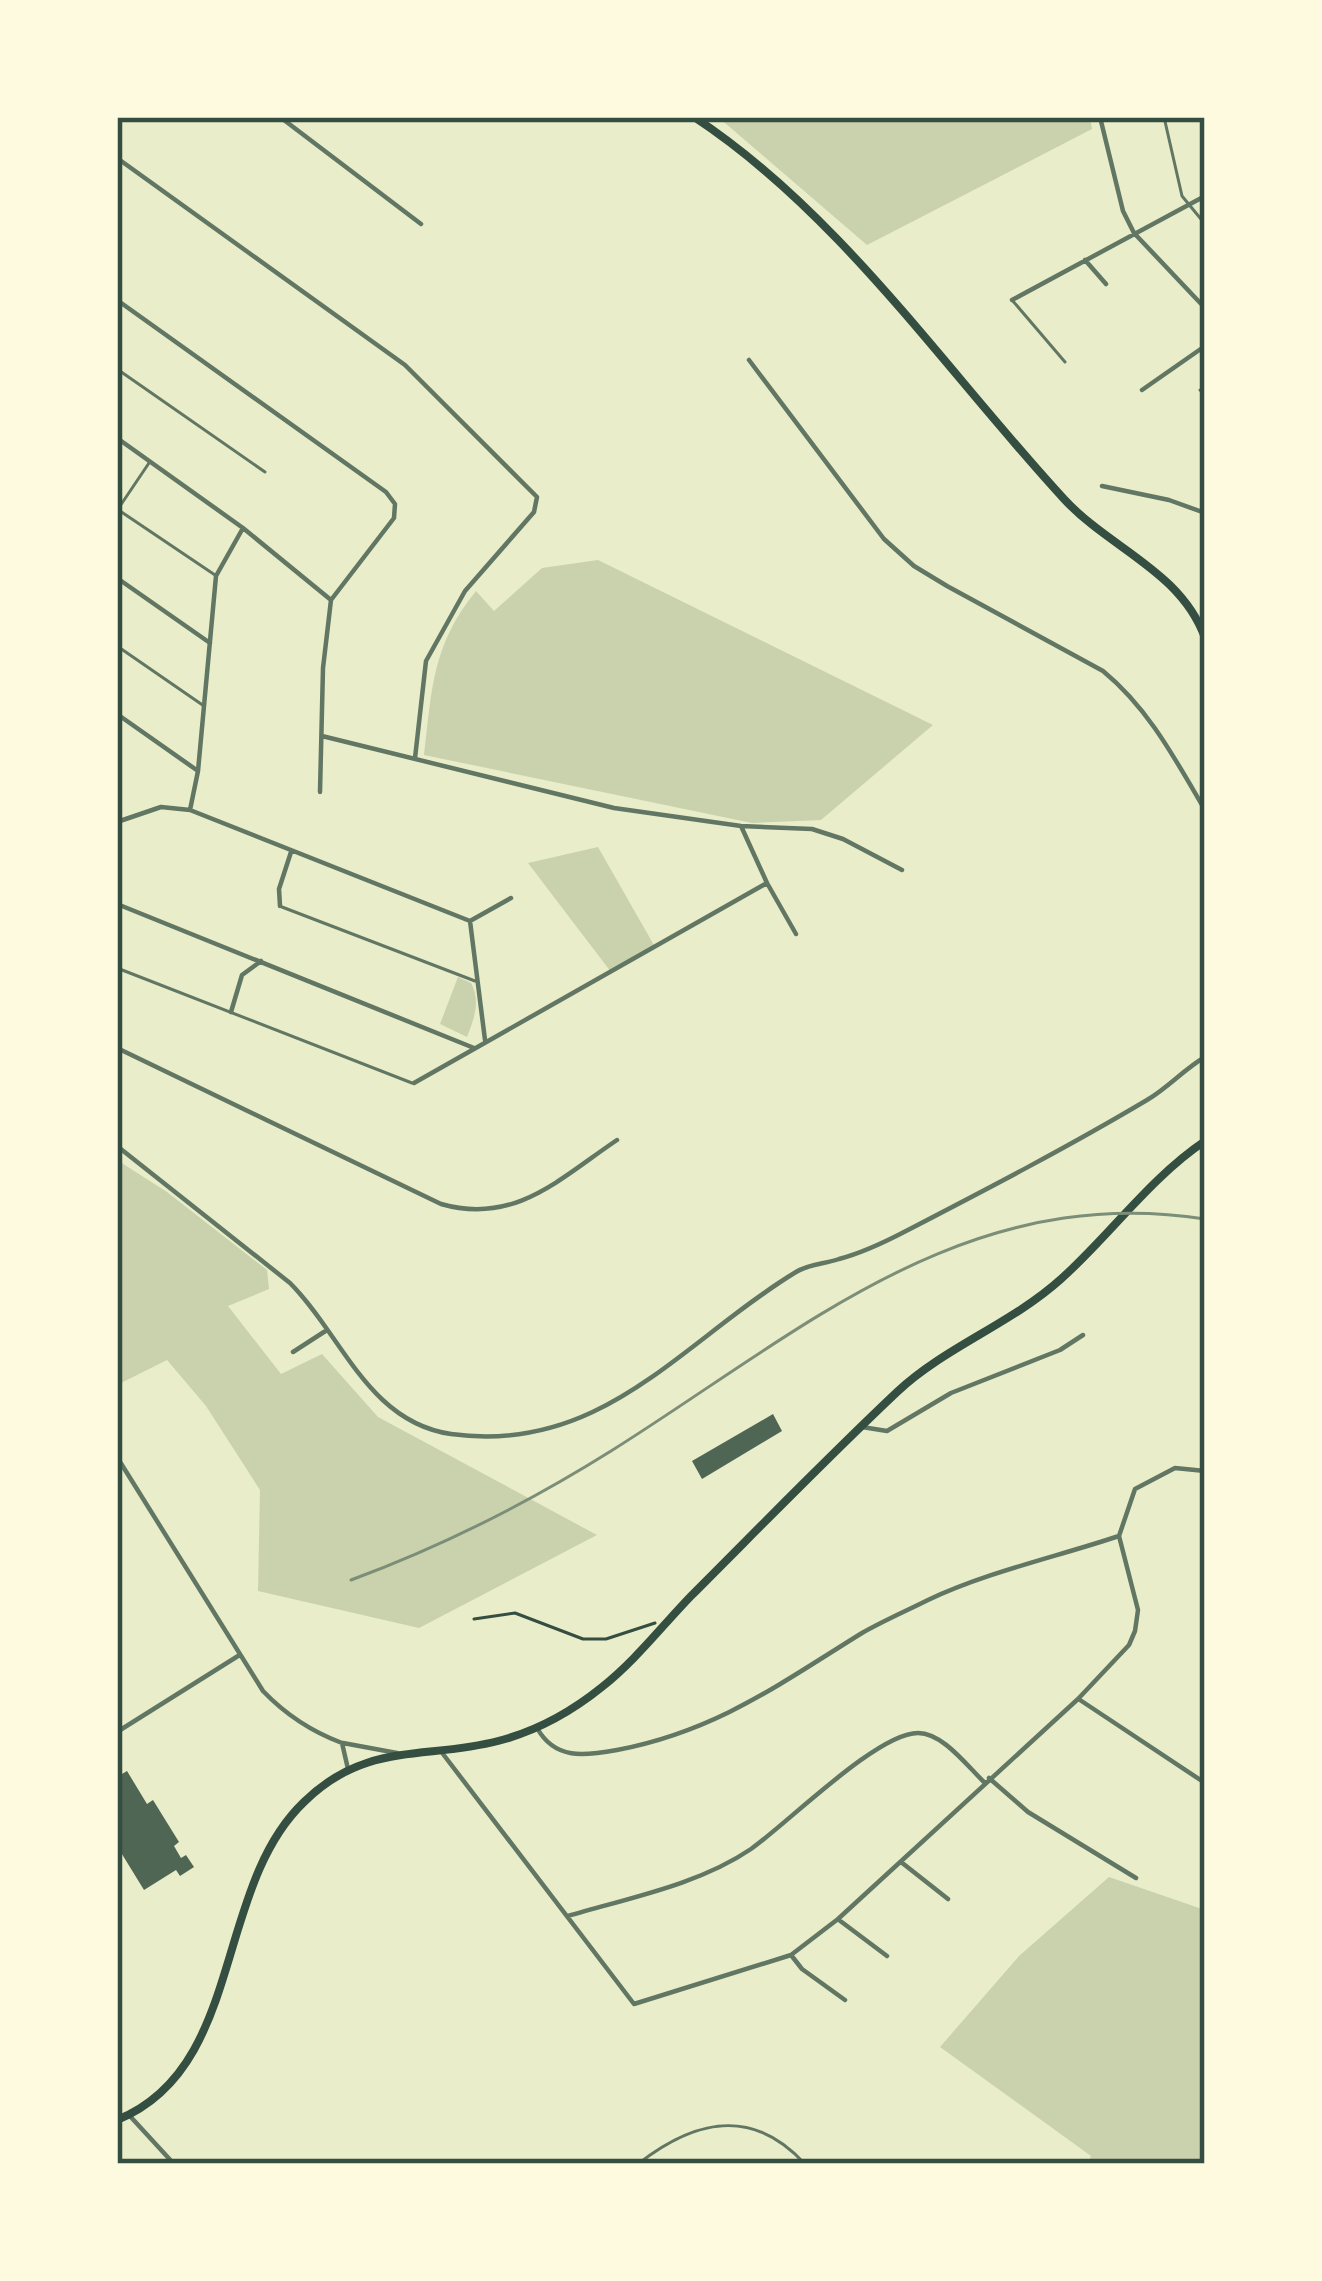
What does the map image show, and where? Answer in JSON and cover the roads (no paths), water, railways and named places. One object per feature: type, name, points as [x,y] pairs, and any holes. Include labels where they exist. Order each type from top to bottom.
[{"type":"main road","points":[[694,117],[749,158],[853,257],[1066,501],[1176,589],[1201,617],[1205,638]]},
{"type":"main road","points":[[117,2120],[170,2086],[187,2067],[259,1870],[302,1803],[348,1769],[397,1753],[495,1742],[537,1728],[605,1685],[902,1388],[1038,1299],[1170,1169],[1205,1141]]},
{"type":"street","points":[[280,117],[421,224]]},
{"type":"street","points":[[1100,117],[1123,212],[1134,233],[1205,308]]},
{"type":"street","points":[[117,158],[405,365],[536,497],[534,512],[465,591],[427,661],[415,758]]},
{"type":"street","points":[[1012,300],[1205,196]]},
{"type":"street","points":[[1085,260],[1106,284]]},
{"type":"street","points":[[117,300],[386,492],[395,504],[394,518],[331,600],[322,668],[320,791]]},
{"type":"street","points":[[1142,390],[1205,346]]},
{"type":"street","points":[[749,360],[884,539],[914,566],[1113,680],[1140,705],[1205,810]]},
{"type":"street","points":[[117,438],[243,528],[331,600]]},
{"type":"street","points":[[1102,486],[1169,500],[1205,514]]},
{"type":"street","points":[[190,810],[198,771],[216,576],[243,528]]},
{"type":"street","points":[[117,578],[210,643]]},
{"type":"street","points":[[117,714],[198,771]]},
{"type":"street","points":[[322,736],[614,808],[741,826],[812,829],[843,839],[902,870]]},
{"type":"street","points":[[117,822],[161,807],[190,810],[470,921]]},
{"type":"street","points":[[741,826],[796,934]]},
{"type":"street","points":[[280,906],[278,889],[291,852]]},
{"type":"street","points":[[414,1083],[767,884]]},
{"type":"street","points":[[470,921],[511,898]]},
{"type":"street","points":[[117,904],[474,1048]]},
{"type":"street","points":[[470,921],[485,1043]]},
{"type":"street","points":[[231,1012],[242,975],[261,961]]},
{"type":"street","points":[[117,1048],[441,1204],[469,1212],[503,1209],[531,1197],[617,1141]]},
{"type":"street","points":[[117,1146],[290,1283],[393,1412],[449,1434],[536,1433],[603,1410],[801,1269],[891,1239],[1154,1096],[1205,1057]]},
{"type":"street","points":[[293,1352],[326,1330]]},
{"type":"street","points":[[862,1427],[887,1431],[951,1393],[1060,1350],[1083,1335]]},
{"type":"street","points":[[117,1456],[238,1655],[282,1710],[314,1732],[342,1743],[397,1753]]},
{"type":"street","points":[[440,1749],[634,2004],[791,1955],[838,1918],[1078,1699],[1130,1645],[1136,1600],[1119,1536],[1135,1490],[1174,1468],[1205,1471]]},
{"type":"street","points":[[537,1728],[545,1743],[561,1753],[596,1754],[668,1740],[740,1710],[868,1630],[934,1597],[1119,1536]]},
{"type":"street","points":[[117,1732],[238,1655]]},
{"type":"street","points":[[1078,1699],[1205,1783]]},
{"type":"street","points":[[568,1916],[703,1875],[730,1862],[842,1775],[912,1733],[939,1740],[1028,1812],[1136,1878]]},
{"type":"street","points":[[342,1743],[348,1769]]},
{"type":"street","points":[[899,1860],[948,1900]]},
{"type":"street","points":[[838,1918],[887,1956]]},
{"type":"street","points":[[791,1955],[802,1969],[845,2000]]},
{"type":"street","points":[[129,2115],[174,2164]]},
{"type":"lane","points":[[1164,117],[1187,206],[1205,224]]},
{"type":"lane","points":[[1012,300],[1065,362]]},
{"type":"lane","points":[[117,369],[265,472]]},
{"type":"lane","points":[[150,462],[117,509],[216,576]]},
{"type":"lane","points":[[117,646],[205,706]]},
{"type":"lane","points":[[280,906],[477,981]]},
{"type":"lane","points":[[117,968],[414,1083]]},
{"type":"lane","points":[[638,2164],[690,2130],[720,2124],[751,2128],[778,2140],[805,2164]]},
{"type":"railway","points":[[351,1580],[452,1538],[548,1488],[819,1315],[889,1276],[962,1245],[1037,1223],[1118,1213],[1205,1219]]}]
